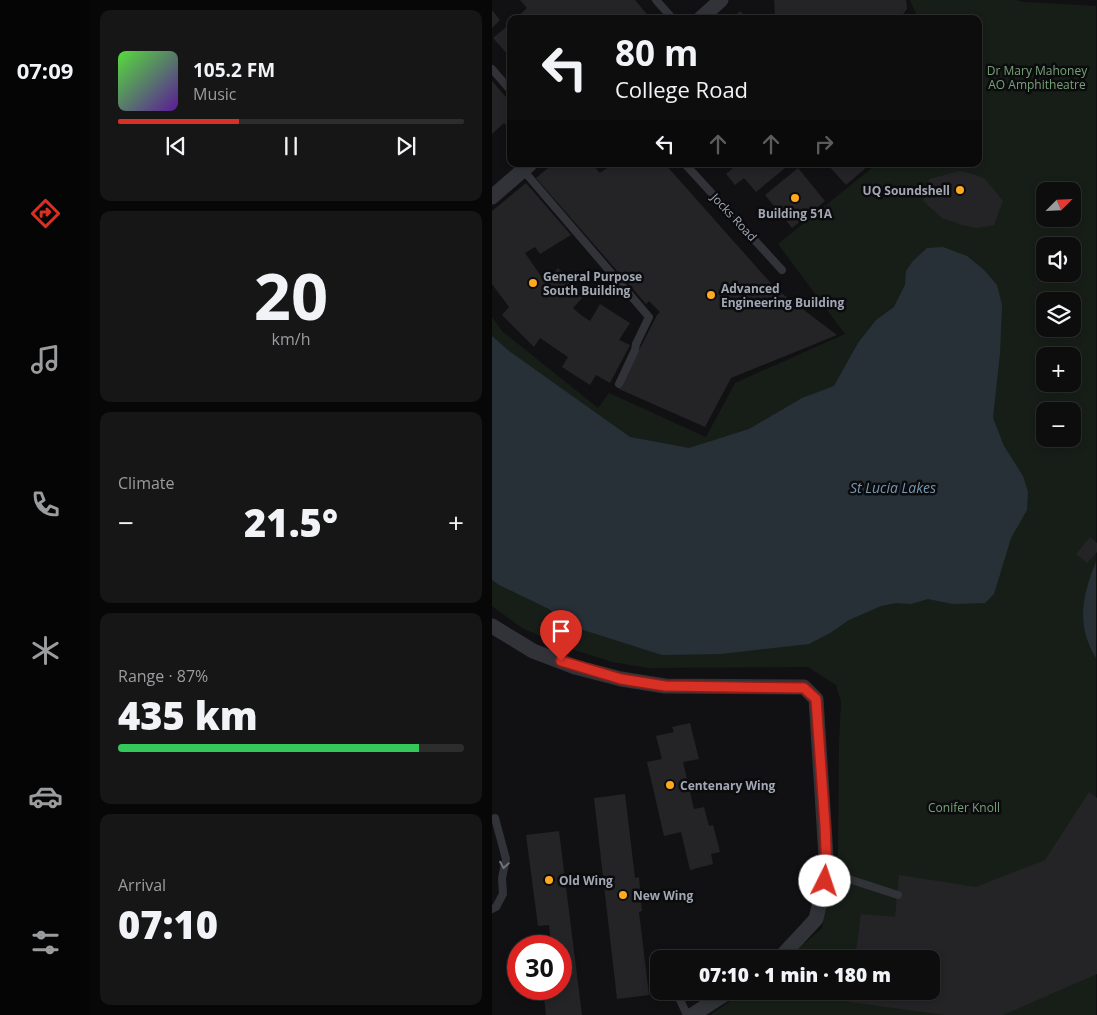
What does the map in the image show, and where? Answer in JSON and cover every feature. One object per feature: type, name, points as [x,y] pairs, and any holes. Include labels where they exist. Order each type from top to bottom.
[{"type":"street","points":[[704,15],[721,0]]},
{"type":"street","points":[[492,197],[527,167]]},
{"type":"street","points":[[492,626],[533,651],[575,667],[621,679],[665,686],[804,688],[816,699],[827,872],[816,919],[787,950]]},
{"type":"street","points":[[692,1015],[716,1000]]},
{"type":"lane","points":[[656,0],[669,15]]},
{"type":"lane","points":[[492,69],[507,86]]},
{"type":"lane","points":[[527,167],[648,317],[635,350],[618,384]]},
{"type":"lane","name":"Jocks Road","points":[[688,167],[782,270]]},
{"type":"lane","points":[[492,909],[496,907],[503,894],[502,878],[506,859],[495,818]]},
{"type":"lane","points":[[827,872],[898,895]]},
{"type":"lane","points":[[680,1000],[688,1015]]},
{"type":"green space","points":[[910,0],[1016,0],[1096,6],[1096,1015],[710,1015],[732,1000],[940,1000],[940,950],[797,950],[822,928],[838,856],[841,702],[836,685],[808,667],[648,668],[612,662],[565,647],[522,628],[492,606],[492,317],[502,331],[598,408],[609,393],[706,437],[735,383],[845,334],[778,244],[873,167],[982,167],[982,15],[916,15]]},
{"type":"water","name":"St Lucia Lakes","points":[[943,247],[967,256],[984,270],[997,285],[1002,305],[1000,353],[993,418],[1004,446],[1023,476],[1028,492],[1027,510],[1011,538],[994,594],[985,603],[953,604],[928,599],[911,604],[896,603],[881,606],[849,620],[809,644],[721,654],[662,655],[577,628],[547,608],[492,580],[492,336],[509,351],[630,437],[689,448],[749,429],[802,398],[834,386],[858,343],[876,320],[894,307],[905,285],[906,271],[913,261],[927,248]]},
{"type":"water","points":[[1096,562],[1096,658],[1086,634],[1083,610],[1087,587]]},
{"type":"building","points":[[520,0],[635,0],[648,15],[519,15],[527,8]]},
{"type":"building","points":[[774,0],[906,0],[907,9],[903,14],[898,15],[775,15]]},
{"type":"building","points":[[492,10],[500,20],[492,28]]},
{"type":"building","points":[[507,26],[507,54],[493,38]]},
{"type":"building","points":[[492,81],[507,98],[507,126],[504,123],[492,134]]},
{"type":"building","name":"Advanced Engineering Building","points":[[549,167],[595,167],[600,173],[609,167],[668,167],[776,289],[837,335],[731,378],[705,427],[619,389],[660,312],[649,301],[646,304],[536,178]]},
{"type":"building","points":[[734,167],[786,167],[756,192],[744,178],[735,185],[726,174]]},
{"type":"building","points":[[830,167],[867,167],[846,185]]},
{"type":"building","name":"Building 51A","points":[[798,168],[825,201],[792,228],[765,195]]},
{"type":"building","name":"UQ Soundshell","points":[[960,171],[985,179],[1003,201],[994,225],[977,228],[962,225],[942,218],[923,201],[929,179]]},
{"type":"building","name":"General Purpose South Building","points":[[526,183],[571,235],[540,254],[535,247],[525,253],[545,282],[558,268],[585,295],[573,308],[581,315],[590,321],[600,304],[630,323],[619,340],[630,345],[610,383],[596,375],[590,385],[562,367],[568,357],[540,338],[534,347],[502,315],[509,307],[492,284],[492,211]]},
{"type":"building","points":[[1090,537],[1097,543],[1097,552],[1087,563],[1076,554]]},
{"type":"building","name":"Centenary Wing","points":[[690,723],[699,759],[683,762],[694,809],[704,807],[709,826],[713,825],[720,852],[711,854],[713,864],[690,870],[681,832],[664,836],[647,762],[662,759],[656,736],[674,732],[672,727]]},
{"type":"building","points":[[1089,792],[1097,798],[1097,974],[1003,1015],[946,1015],[849,1002],[849,1000],[940,1000],[940,950],[856,950],[861,914],[895,917],[899,875],[976,887],[1045,860]]},
{"type":"building","name":"New Wing","points":[[625,794],[635,878],[639,877],[642,911],[639,912],[649,995],[617,999],[594,798]]},
{"type":"building","name":"Old Wing","points":[[559,831],[572,935],[550,935],[549,925],[538,926],[526,835]]},
{"type":"building","name":"Old Wing","points":[[572,935],[582,1015],[546,1015],[544,1000],[572,1000]]},
{"type":"place","name":"UQ Soundshell","points":[[960,190]]},
{"type":"place","name":"Building 51A","points":[[795,198]]},
{"type":"place","name":"General Purpose South Building","points":[[533,283]]},
{"type":"place","name":"Advanced Engineering Building","points":[[711,295]]},
{"type":"place","name":"Centenary Wing","points":[[670,785]]},
{"type":"place","name":"Old Wing","points":[[549,880]]},
{"type":"place","name":"New Wing","points":[[623,895]]},
{"type":"route","points":[[561,661],[575,667],[621,679],[665,686],[804,688],[816,699],[825,825],[827,872],[825,881]]},
{"type":"park label","name":"Dr Mary Mahoney AO Amphitheatre","points":[[1037,77]]},
{"type":"park label","name":"Conifer Knoll","points":[[964,807]]}]
